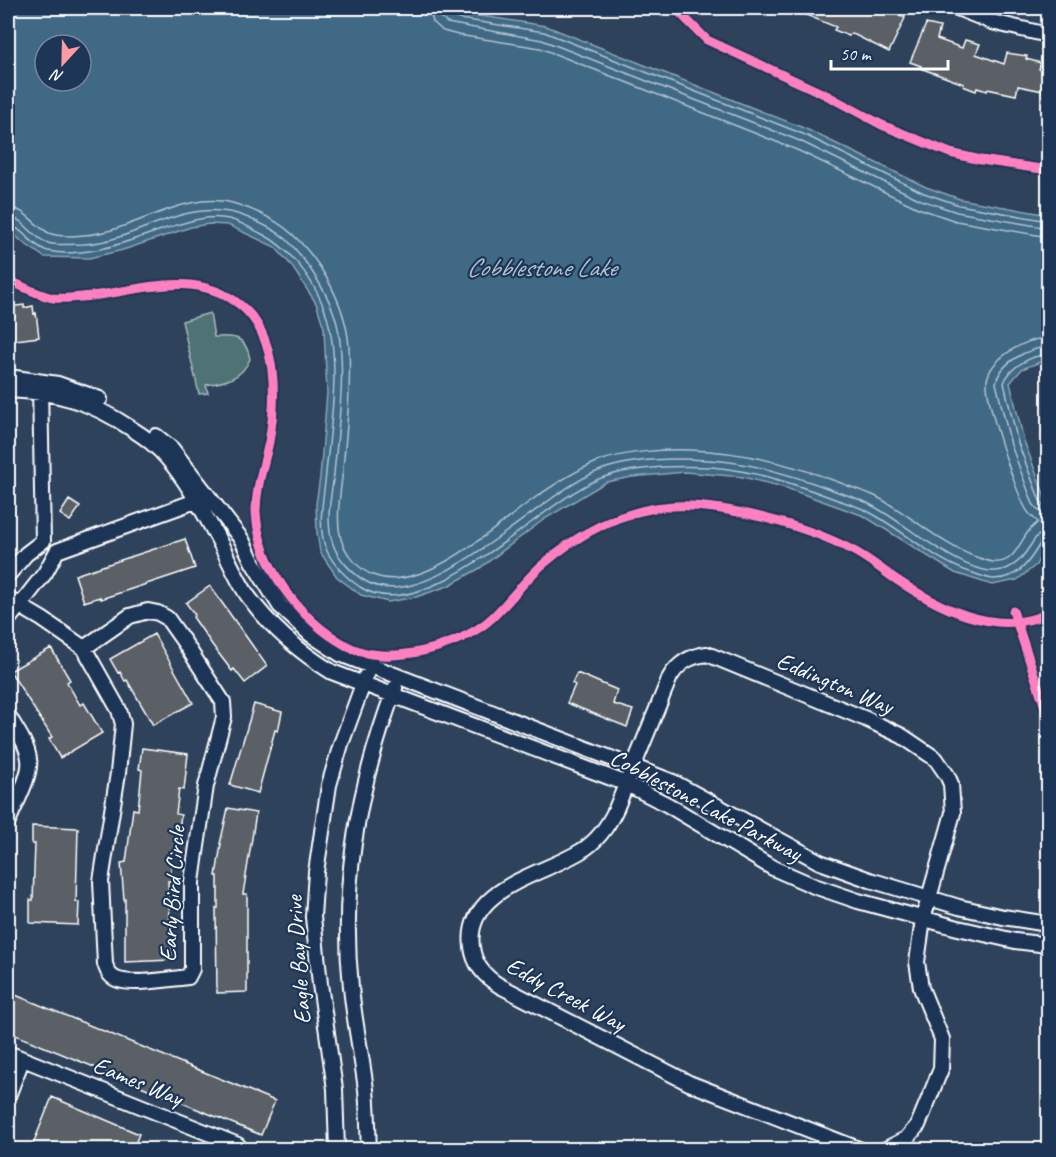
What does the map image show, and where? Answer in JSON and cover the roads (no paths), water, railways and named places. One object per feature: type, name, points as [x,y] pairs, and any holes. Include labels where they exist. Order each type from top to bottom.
[{"type":"street","points":[[957,8],[992,22],[1048,35]]},
{"type":"street","name":"Cobblestone Lake Parkway","points":[[8,377],[40,387]]},
{"type":"street","name":"Cobblestone Lake Parkway","points":[[8,390],[58,384],[101,399],[128,415],[172,449],[202,498],[247,594],[264,617],[293,646],[332,672],[627,784],[668,805],[788,875],[858,901],[923,919],[1016,942],[1048,945]]},
{"type":"street","points":[[40,387],[43,541]]},
{"type":"street","points":[[8,620],[13,602],[45,573],[57,551],[202,498]]},
{"type":"street","name":"Cobblestone Lake Parkway","points":[[202,498],[242,540],[253,563],[280,606],[310,634],[340,654],[673,782],[820,862],[929,898],[1003,917],[1048,924]]},
{"type":"street","points":[[43,541],[57,551]]},
{"type":"street","points":[[8,575],[26,554],[43,541]]},
{"type":"street","name":"Early Bird Circle","points":[[13,602],[84,648],[119,710],[123,724],[118,773],[101,881],[105,964],[108,972],[114,979],[127,982],[188,977],[192,969],[192,882],[200,815],[224,717],[223,702],[167,618],[158,613],[148,610],[130,616],[84,648]]},
{"type":"street","points":[[264,617],[280,606]]},
{"type":"street","name":"Eddington Way","points":[[634,766],[670,676],[683,662],[694,656],[707,654],[866,718],[902,736],[928,753],[942,767],[951,784],[953,813],[929,898]]},
{"type":"street","name":"Eagle Bay Drive","points":[[337,1149],[335,1089],[313,917],[315,872],[329,784],[369,666]]},
{"type":"street","points":[[369,1149],[366,1091],[351,986],[348,924],[350,872],[364,787],[399,677]]},
{"type":"street","points":[[8,716],[27,750],[30,761],[26,780],[8,822]]},
{"type":"street","name":"Eddy Creek Way","points":[[634,766],[612,819],[591,844],[573,856],[494,895],[481,908],[473,925],[471,943],[480,968],[492,982],[689,1083],[861,1149]]},
{"type":"street","points":[[884,1149],[906,1139],[918,1125],[941,1069],[942,1040],[918,975],[918,950],[929,898]]},
{"type":"street","name":"Eames Way","points":[[8,1053],[238,1145]]},
{"type":"street","points":[[8,1096],[22,1060]]},
{"type":"water","name":"Cobblestone Lake","points":[[8,8],[442,8],[546,26],[806,129],[926,187],[960,199],[1048,215],[1048,359],[1022,369],[1010,383],[1024,441],[1048,505],[1048,541],[1036,565],[1017,580],[992,585],[955,573],[864,516],[786,488],[743,477],[685,472],[606,482],[543,520],[480,568],[448,586],[416,597],[388,602],[361,595],[337,577],[320,552],[316,504],[327,393],[324,328],[316,303],[291,265],[275,247],[228,225],[209,224],[191,227],[123,250],[89,258],[44,257],[21,241],[8,228]]}]
